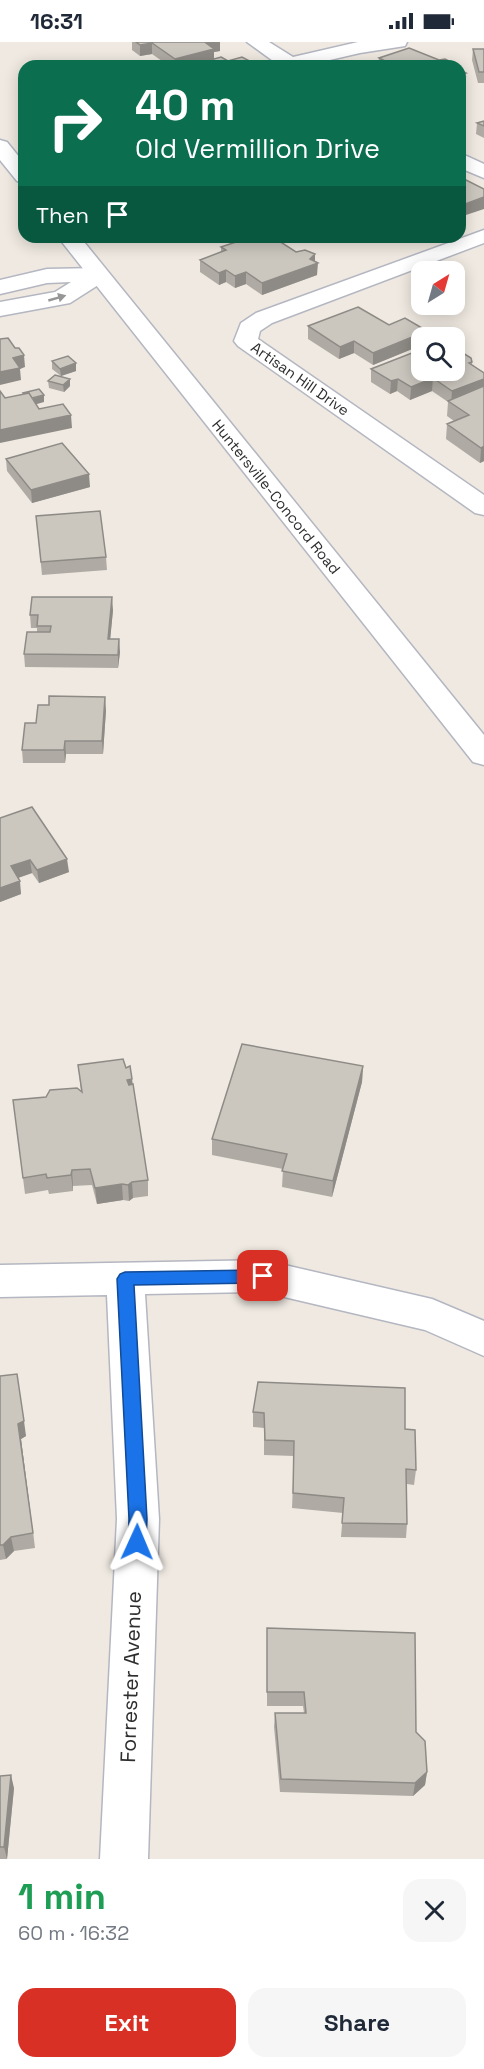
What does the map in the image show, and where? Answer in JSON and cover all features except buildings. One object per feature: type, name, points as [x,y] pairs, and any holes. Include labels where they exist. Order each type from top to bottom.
[{"type":"street","points":[[256,42],[283,60]]},
{"type":"street","points":[[310,60],[360,47],[398,42]]},
{"type":"street","points":[[0,146],[18,169]]},
{"type":"street","points":[[466,162],[484,172]]},
{"type":"street","name":"Artisan Hill Drive","points":[[484,237],[264,318],[249,328],[246,341],[484,507]]},
{"type":"street","name":"Huntersville-Concord Road","points":[[74,243],[484,755]]},
{"type":"street","points":[[0,287],[47,276],[98,275]]},
{"type":"street","points":[[0,309],[62,298],[98,275]]},
{"type":"street","points":[[0,1281],[263,1276],[432,1315],[484,1339]]},
{"type":"street","name":"Forrester Avenue","points":[[124,1859],[138,1519],[125,1279]]},
{"type":"route","points":[[137,1542],[138,1519],[125,1279],[263,1276]]}]
